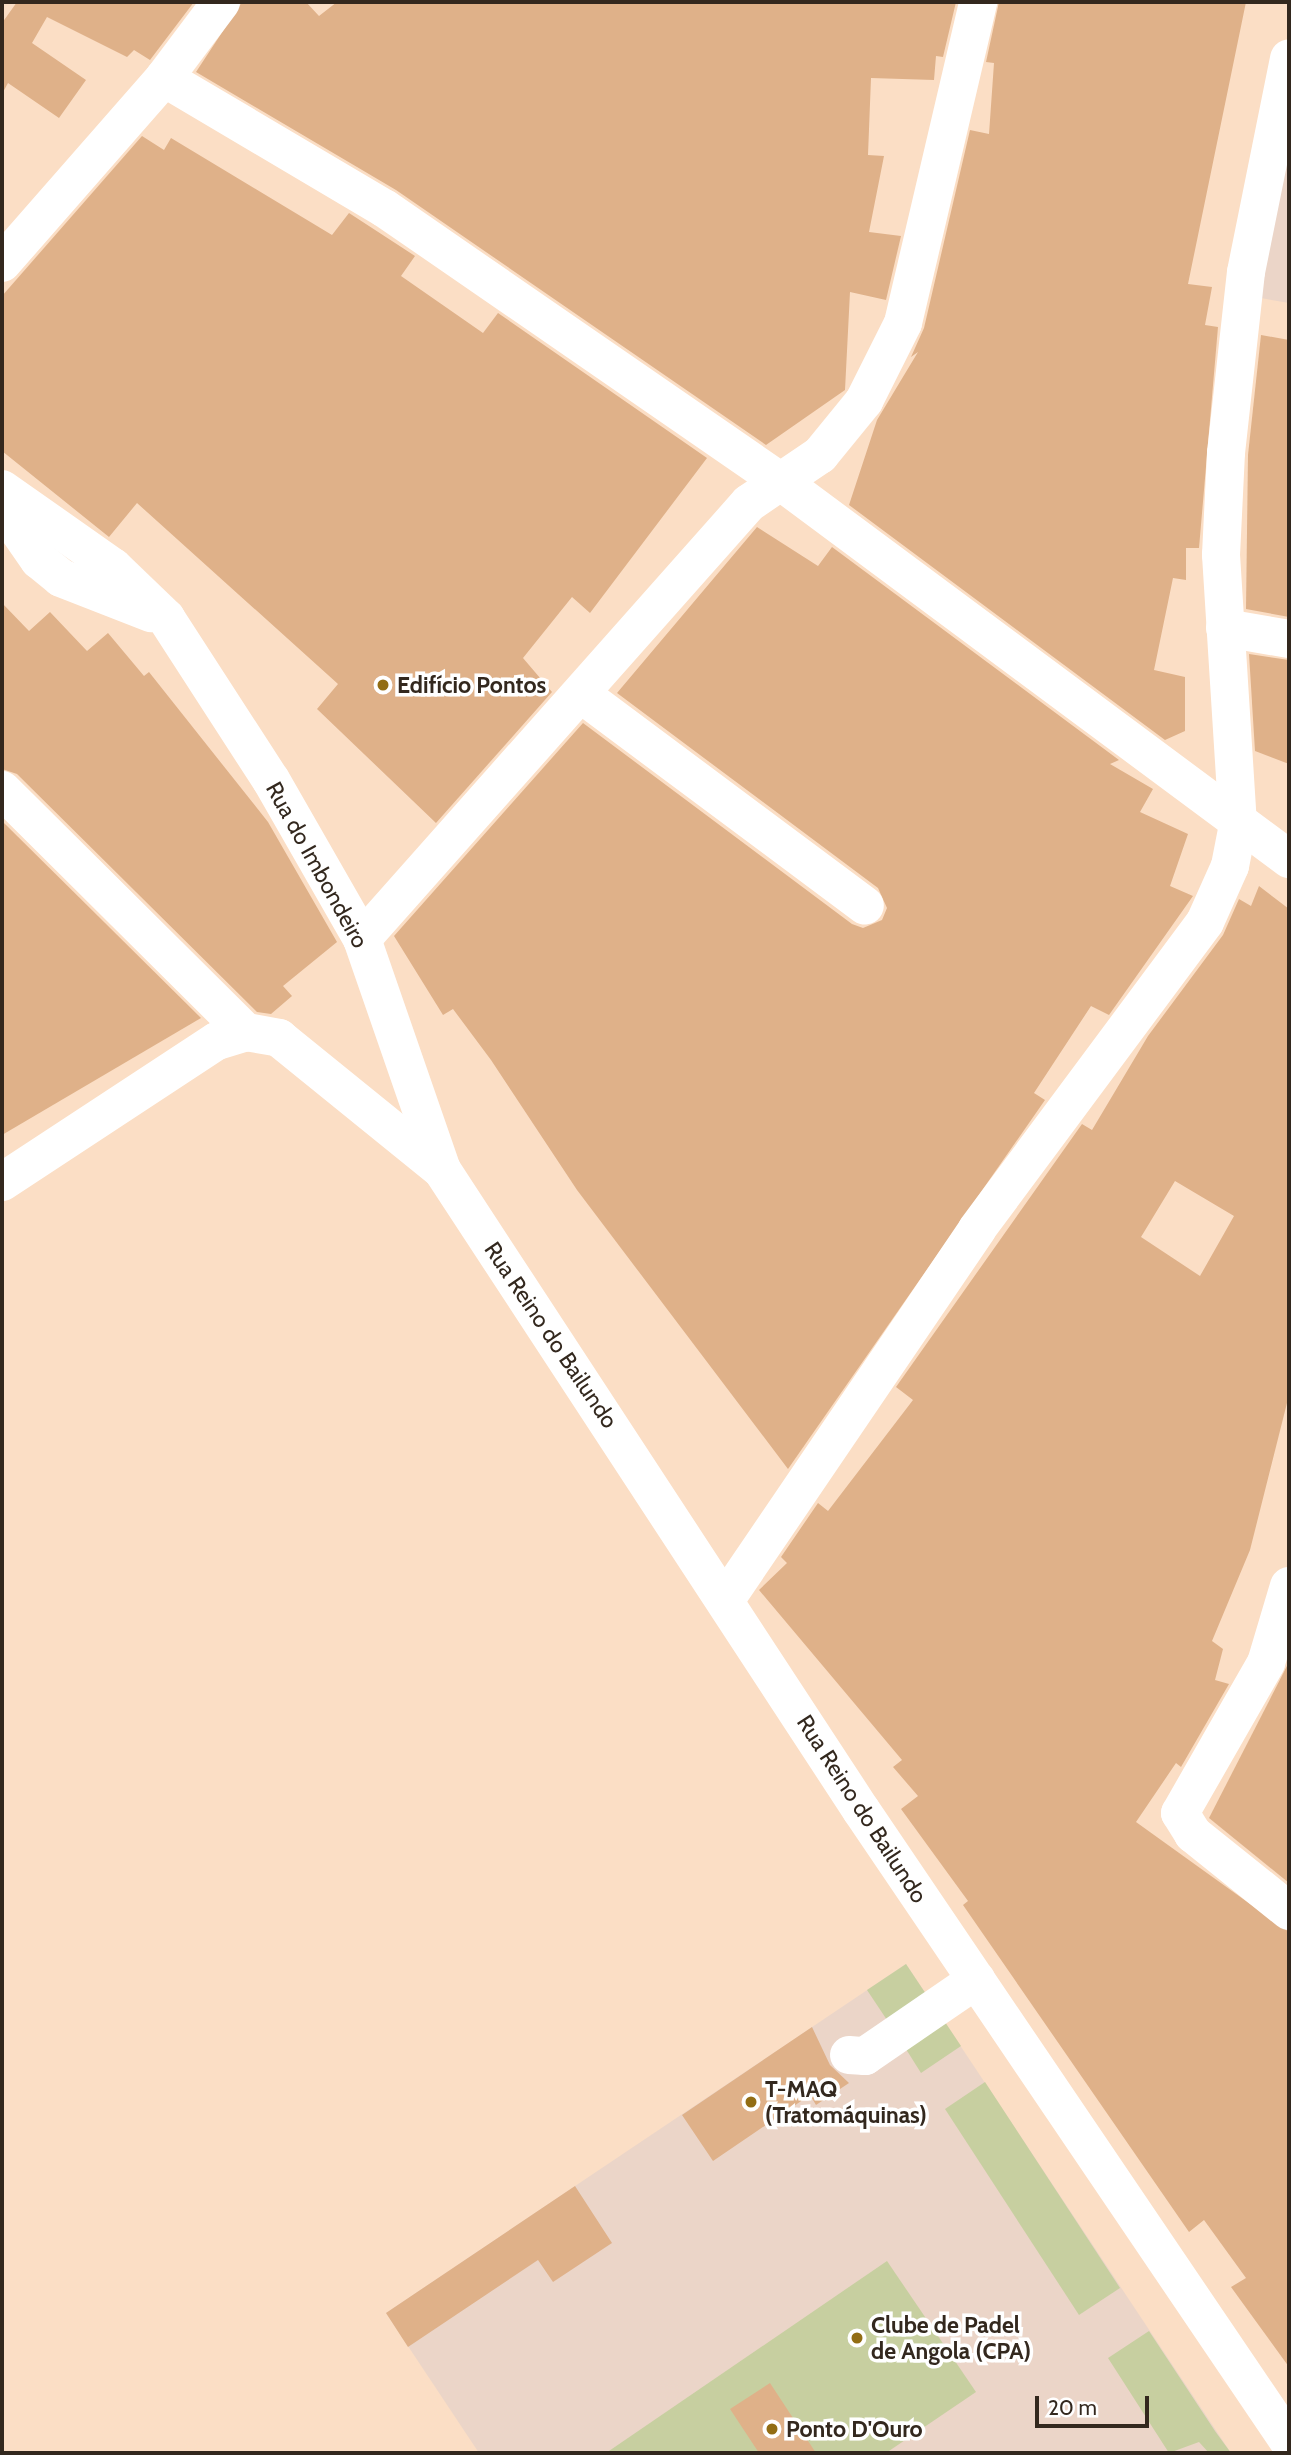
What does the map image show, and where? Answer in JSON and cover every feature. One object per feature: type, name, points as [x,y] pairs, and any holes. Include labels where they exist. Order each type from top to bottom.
[{"type":"street","points":[[2,263],[164,78],[221,2]]},
{"type":"street","points":[[362,939],[749,503],[820,456],[884,367],[903,323],[978,2]]},
{"type":"street","points":[[726,1599],[977,1229],[1205,922],[1230,866],[1238,825],[1222,555],[1236,363],[1246,272],[1289,58]]},
{"type":"street","points":[[164,78],[384,208],[779,481],[1238,825],[1289,859]]},
{"type":"street","name":"Rua do Imbondeiro","points":[[2,489],[113,567],[166,618],[271,780],[362,939],[442,1170]]},
{"type":"street","points":[[2,507],[39,560],[61,578],[166,618]]},
{"type":"street","points":[[1225,628],[1289,639]]},
{"type":"street","points":[[582,694],[865,906]]},
{"type":"street","points":[[2,790],[246,1032]]},
{"type":"street","points":[[2,1182],[217,1041],[246,1032],[279,1038],[442,1170]]},
{"type":"street","name":"Rua Reino do Bailundo","points":[[442,1170],[976,1980],[1289,2442]]},
{"type":"street","points":[[1289,1586],[1278,1666],[1180,1813],[1193,1834],[1289,1911]]},
{"type":"street","points":[[849,2055],[865,2056],[976,1980]]},
{"type":"shaded area","points":[[1289,144],[1289,303],[1255,297]]},
{"type":"shaded area","points":[[906,1964],[1231,2453],[479,2453],[386,2313]]},
{"type":"green space","points":[[906,1964],[928,1997],[889,2023],[867,1990]]},
{"type":"green space","points":[[943,2019],[961,2046],[921,2073],[904,2046]]},
{"type":"green space","points":[[985,2082],[1120,2288],[1079,2315],[945,2109]]},
{"type":"green space","name":"Clube de Padel de Angola (CPA)","points":[[887,2261],[976,2392],[886,2453],[606,2453]]},
{"type":"green space","points":[[1149,2331],[1231,2453],[1209,2453],[1199,2442],[1169,2453],[1108,2358]]},
{"type":"building","points":[[17,2],[194,2],[150,60],[134,50],[127,57],[47,17],[32,43],[86,80],[59,118],[8,83],[2,94],[2,23]]},
{"type":"building","points":[[242,2],[306,2],[319,16],[337,2],[956,2],[943,57],[936,56],[934,80],[871,78],[868,155],[884,156],[869,232],[901,236],[886,300],[850,292],[845,390],[766,445],[396,190],[196,72]]},
{"type":"building","points":[[999,2],[1246,2],[1188,284],[1212,287],[1205,325],[1218,327],[1199,548],[1186,548],[1186,580],[1173,578],[1154,670],[1185,677],[1185,731],[1165,740],[849,505],[877,420],[918,352],[911,357],[924,328],[970,130],[989,134],[994,63],[986,62]]},
{"type":"building","points":[[142,136],[164,150],[171,138],[332,235],[349,213],[415,256],[401,276],[483,333],[498,313],[707,458],[590,613],[572,597],[523,658],[552,692],[436,823],[317,709],[338,684],[137,503],[109,537],[2,451],[2,296]]},
{"type":"building","points":[[1261,335],[1289,340],[1289,617],[1246,609],[1248,455]]},
{"type":"building","points":[[757,527],[818,566],[832,547],[1119,760],[1110,764],[1153,789],[1140,812],[1188,834],[1170,886],[1193,896],[1109,1015],[1091,1006],[1034,1093],[1045,1100],[788,1469],[577,1190],[491,1060],[453,1009],[443,1015],[394,936],[583,723],[852,924],[863,928],[882,920],[887,908],[878,888],[617,693]]},
{"type":"building","points":[[2,603],[29,631],[50,612],[87,651],[108,633],[144,676],[149,672],[268,822],[337,942],[283,986],[292,996],[271,1014],[257,1012],[17,774],[2,769]]},
{"type":"building","points":[[1249,654],[1289,660],[1289,764],[1255,751]]},
{"type":"building","points":[[2,821],[201,1018],[2,1135]]},
{"type":"building","points":[[1259,886],[1289,909],[1289,1395],[1250,1550],[1212,1641],[1223,1649],[1215,1680],[1229,1684],[1181,1767],[1176,1763],[1136,1822],[1289,1932],[1289,2367],[1231,2287],[1246,2278],[1204,2220],[1189,2232],[963,1905],[968,1901],[901,1809],[918,1796],[893,1767],[902,1760],[759,1590],[787,1563],[781,1557],[818,1503],[828,1511],[913,1400],[896,1387],[1082,1124],[1092,1130],[1148,1036],[1223,935],[1239,899],[1251,906]],"holes":[[[1175,1181],[1234,1216],[1200,1276],[1141,1237]]]},
{"type":"building","points":[[1289,1662],[1289,1883],[1209,1818]]},
{"type":"building","points":[[812,2027],[830,2065],[849,2083],[816,2105],[810,2095],[713,2161],[682,2115]]},
{"type":"building","points":[[575,2186],[612,2243],[553,2282],[538,2260],[408,2347],[386,2313]]},
{"type":"building","points":[[770,2383],[816,2453],[759,2453],[730,2409]]},
{"type":"place","name":"Edifício Pontos","points":[[383,685]]},
{"type":"place","name":"T-MAQ (Tratomáquinas)","points":[[751,2102]]},
{"type":"place","name":"Clube de Padel de Angola (CPA)","points":[[857,2338]]},
{"type":"place","name":"Ponto D'Ouro","points":[[772,2429]]}]
